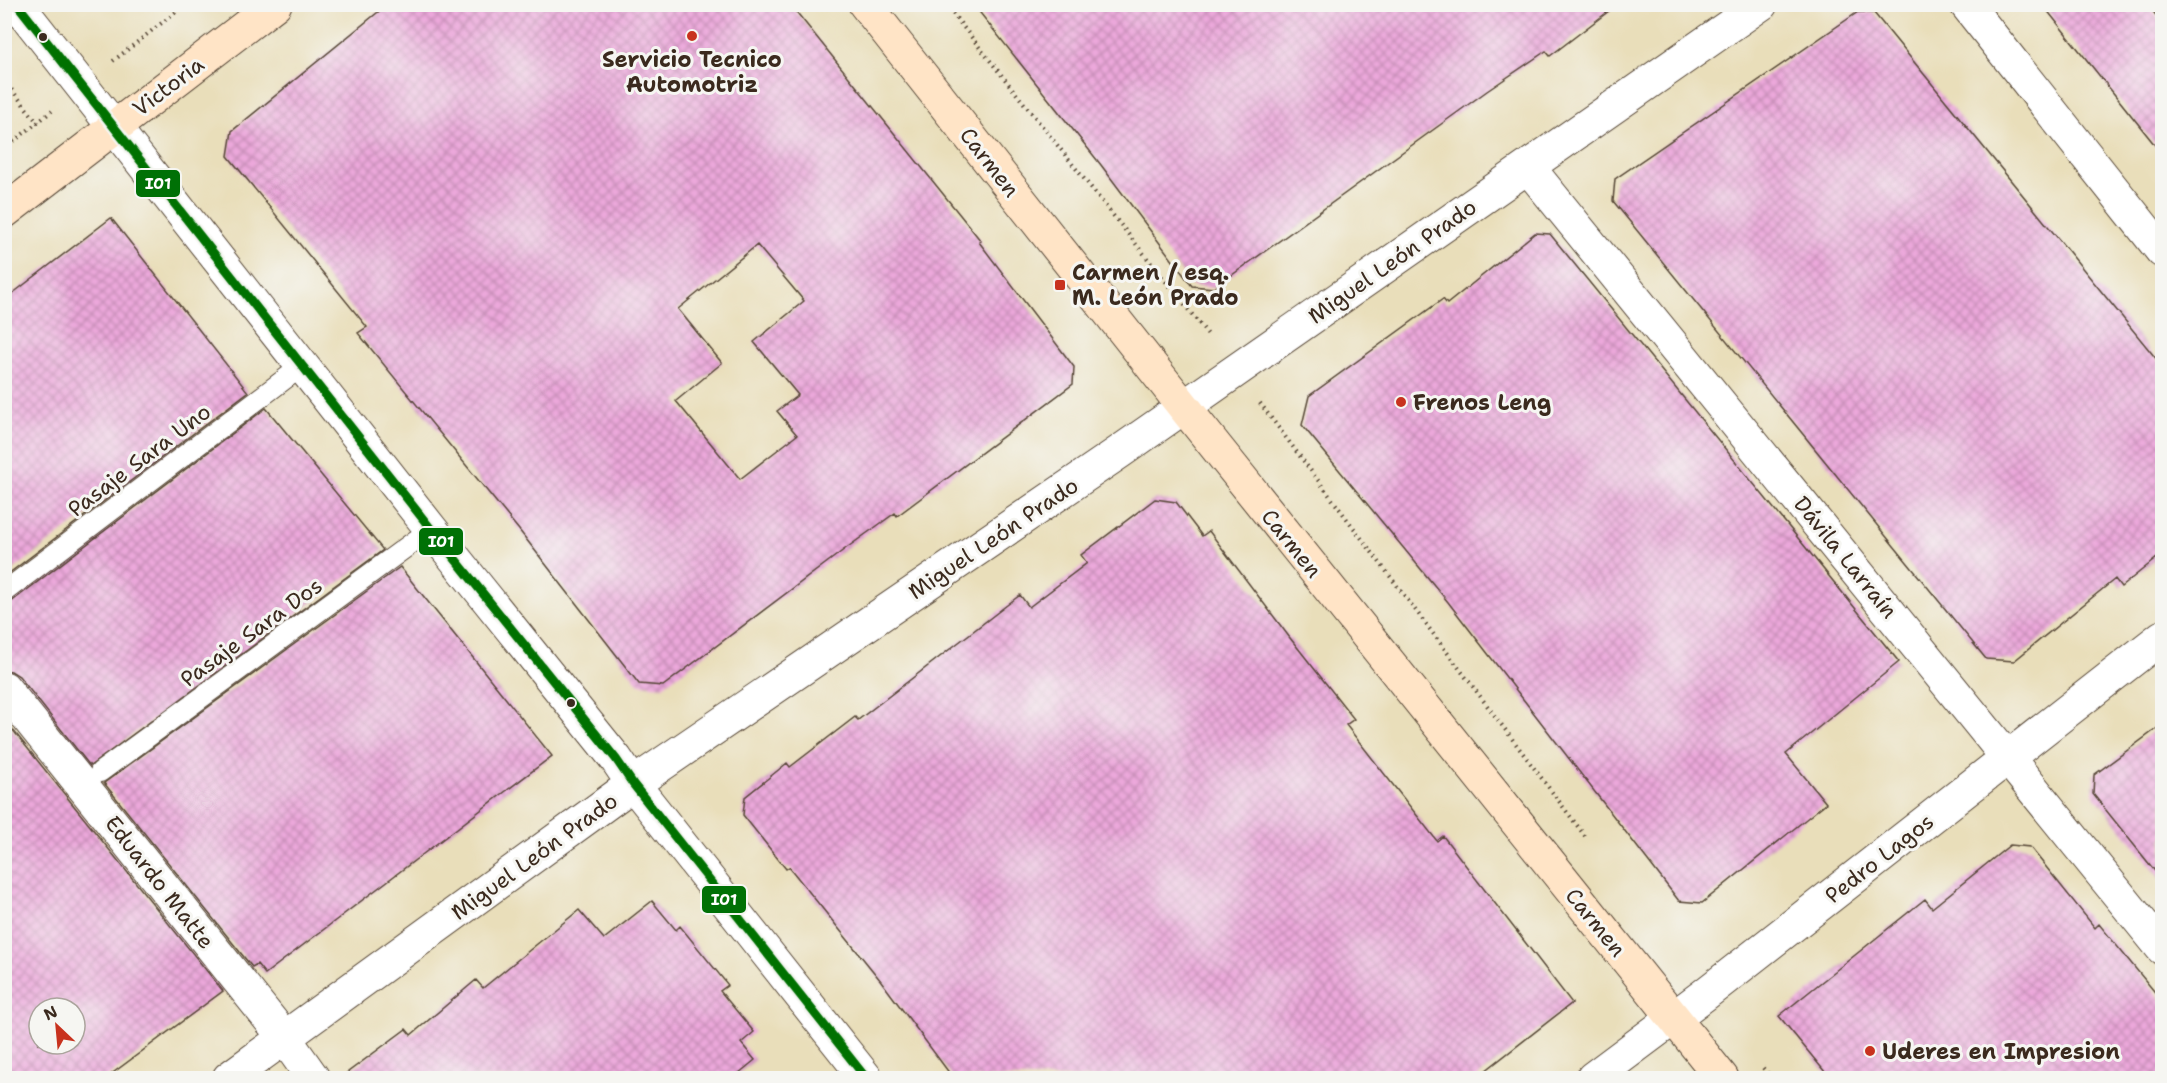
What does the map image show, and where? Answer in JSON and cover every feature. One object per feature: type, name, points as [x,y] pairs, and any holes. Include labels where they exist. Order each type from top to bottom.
[{"type":"main road","name":"Victoria","points":[[4,212],[275,4]]},
{"type":"main road","name":"Carmen","points":[[865,4],[1184,407],[1722,1078]]},
{"type":"street","points":[[17,4],[866,1078]]},
{"type":"street","name":"Miguel León Prado","points":[[229,1078],[633,784],[1184,407],[1761,4]]},
{"type":"street","points":[[1966,4],[2163,251]]},
{"type":"street","name":"Dávila Larraín","points":[[1528,166],[2163,948]]},
{"type":"street","name":"Pedro Lagos","points":[[1593,1078],[1704,995],[2163,637]]},
{"type":"street","name":"Eduardo Matte","points":[[4,687],[284,1037],[313,1078]]},
{"type":"lane","name":"Pasaje Sara Uno","points":[[4,592],[302,366]]},
{"type":"lane","name":"Pasaje Sara Dos","points":[[100,772],[430,529]]},
{"type":"path","points":[[80,86],[186,4]]},
{"type":"path","points":[[945,4],[1236,370],[1591,844]]},
{"type":"path","points":[[4,80],[38,123],[4,149]]},
{"type":"path","points":[[1757,1060],[1772,1078]]},
{"type":"building","points":[[388,4],[790,4],[981,241],[979,242],[1074,367],[1073,384],[897,516],[895,513],[845,549],[663,686],[639,684],[519,530],[358,333],[367,327],[228,156],[232,131]],"holes":[[[757,245],[804,301],[754,342],[798,395],[777,411],[797,435],[740,479],[676,401],[722,363],[678,309]]]},
{"type":"building","points":[[973,4],[1618,4],[1550,56],[1546,51],[1487,91],[1214,288],[1192,286],[1101,165]]},
{"type":"building","points":[[2042,4],[2147,4],[2163,24],[2163,155]]},
{"type":"building","points":[[1858,12],[1874,13],[2163,367],[2163,553],[2121,587],[2115,579],[2014,661],[1986,659],[1613,201],[1615,179]]},
{"type":"building","points":[[111,218],[248,392],[4,577],[4,300]]},
{"type":"building","points":[[1535,233],[1550,234],[1899,662],[1786,754],[1826,803],[1702,903],[1679,901],[1448,602],[1302,425],[1309,396],[1443,299],[1447,304]]},
{"type":"building","points":[[266,408],[383,550],[90,766],[19,676],[4,670],[4,604],[11,602]]},
{"type":"building","points":[[1155,499],[1176,502],[1202,536],[1209,531],[1354,719],[1346,725],[1437,841],[1443,836],[1572,1003],[1476,1078],[953,1078],[881,981],[789,867],[786,869],[743,815],[745,797],[787,763],[790,767],[855,717],[858,720],[1020,595],[1029,607],[1087,563],[1081,555]]},
{"type":"building","points":[[400,567],[552,756],[265,974],[257,964],[252,967],[104,783]]},
{"type":"building","points":[[4,719],[223,991],[106,1078],[4,1078]]},
{"type":"building","points":[[2163,724],[2163,881],[2093,794],[2094,775]]},
{"type":"building","points":[[2010,845],[2030,847],[2095,928],[2099,924],[2163,1002],[2163,1078],[1830,1078],[1779,1016],[1925,899],[1932,908]]},
{"type":"building","points":[[652,901],[676,930],[680,926],[728,985],[720,991],[754,1032],[741,1043],[755,1060],[733,1078],[340,1078],[406,1029],[411,1035],[476,980],[483,988],[579,910],[604,939]]},
{"type":"transit line","name":"I01","points":[[17,4],[866,1078]]},
{"type":"place","name":"Servicio Tecnico Automotriz","points":[[692,36]]},
{"type":"place","name":"Carmen / esq. M. León Prado","points":[[1060,285]]},
{"type":"place","name":"Frenos Leng","points":[[1401,402]]},
{"type":"place","name":"Uderes en Impresion","points":[[1870,1051]]}]
